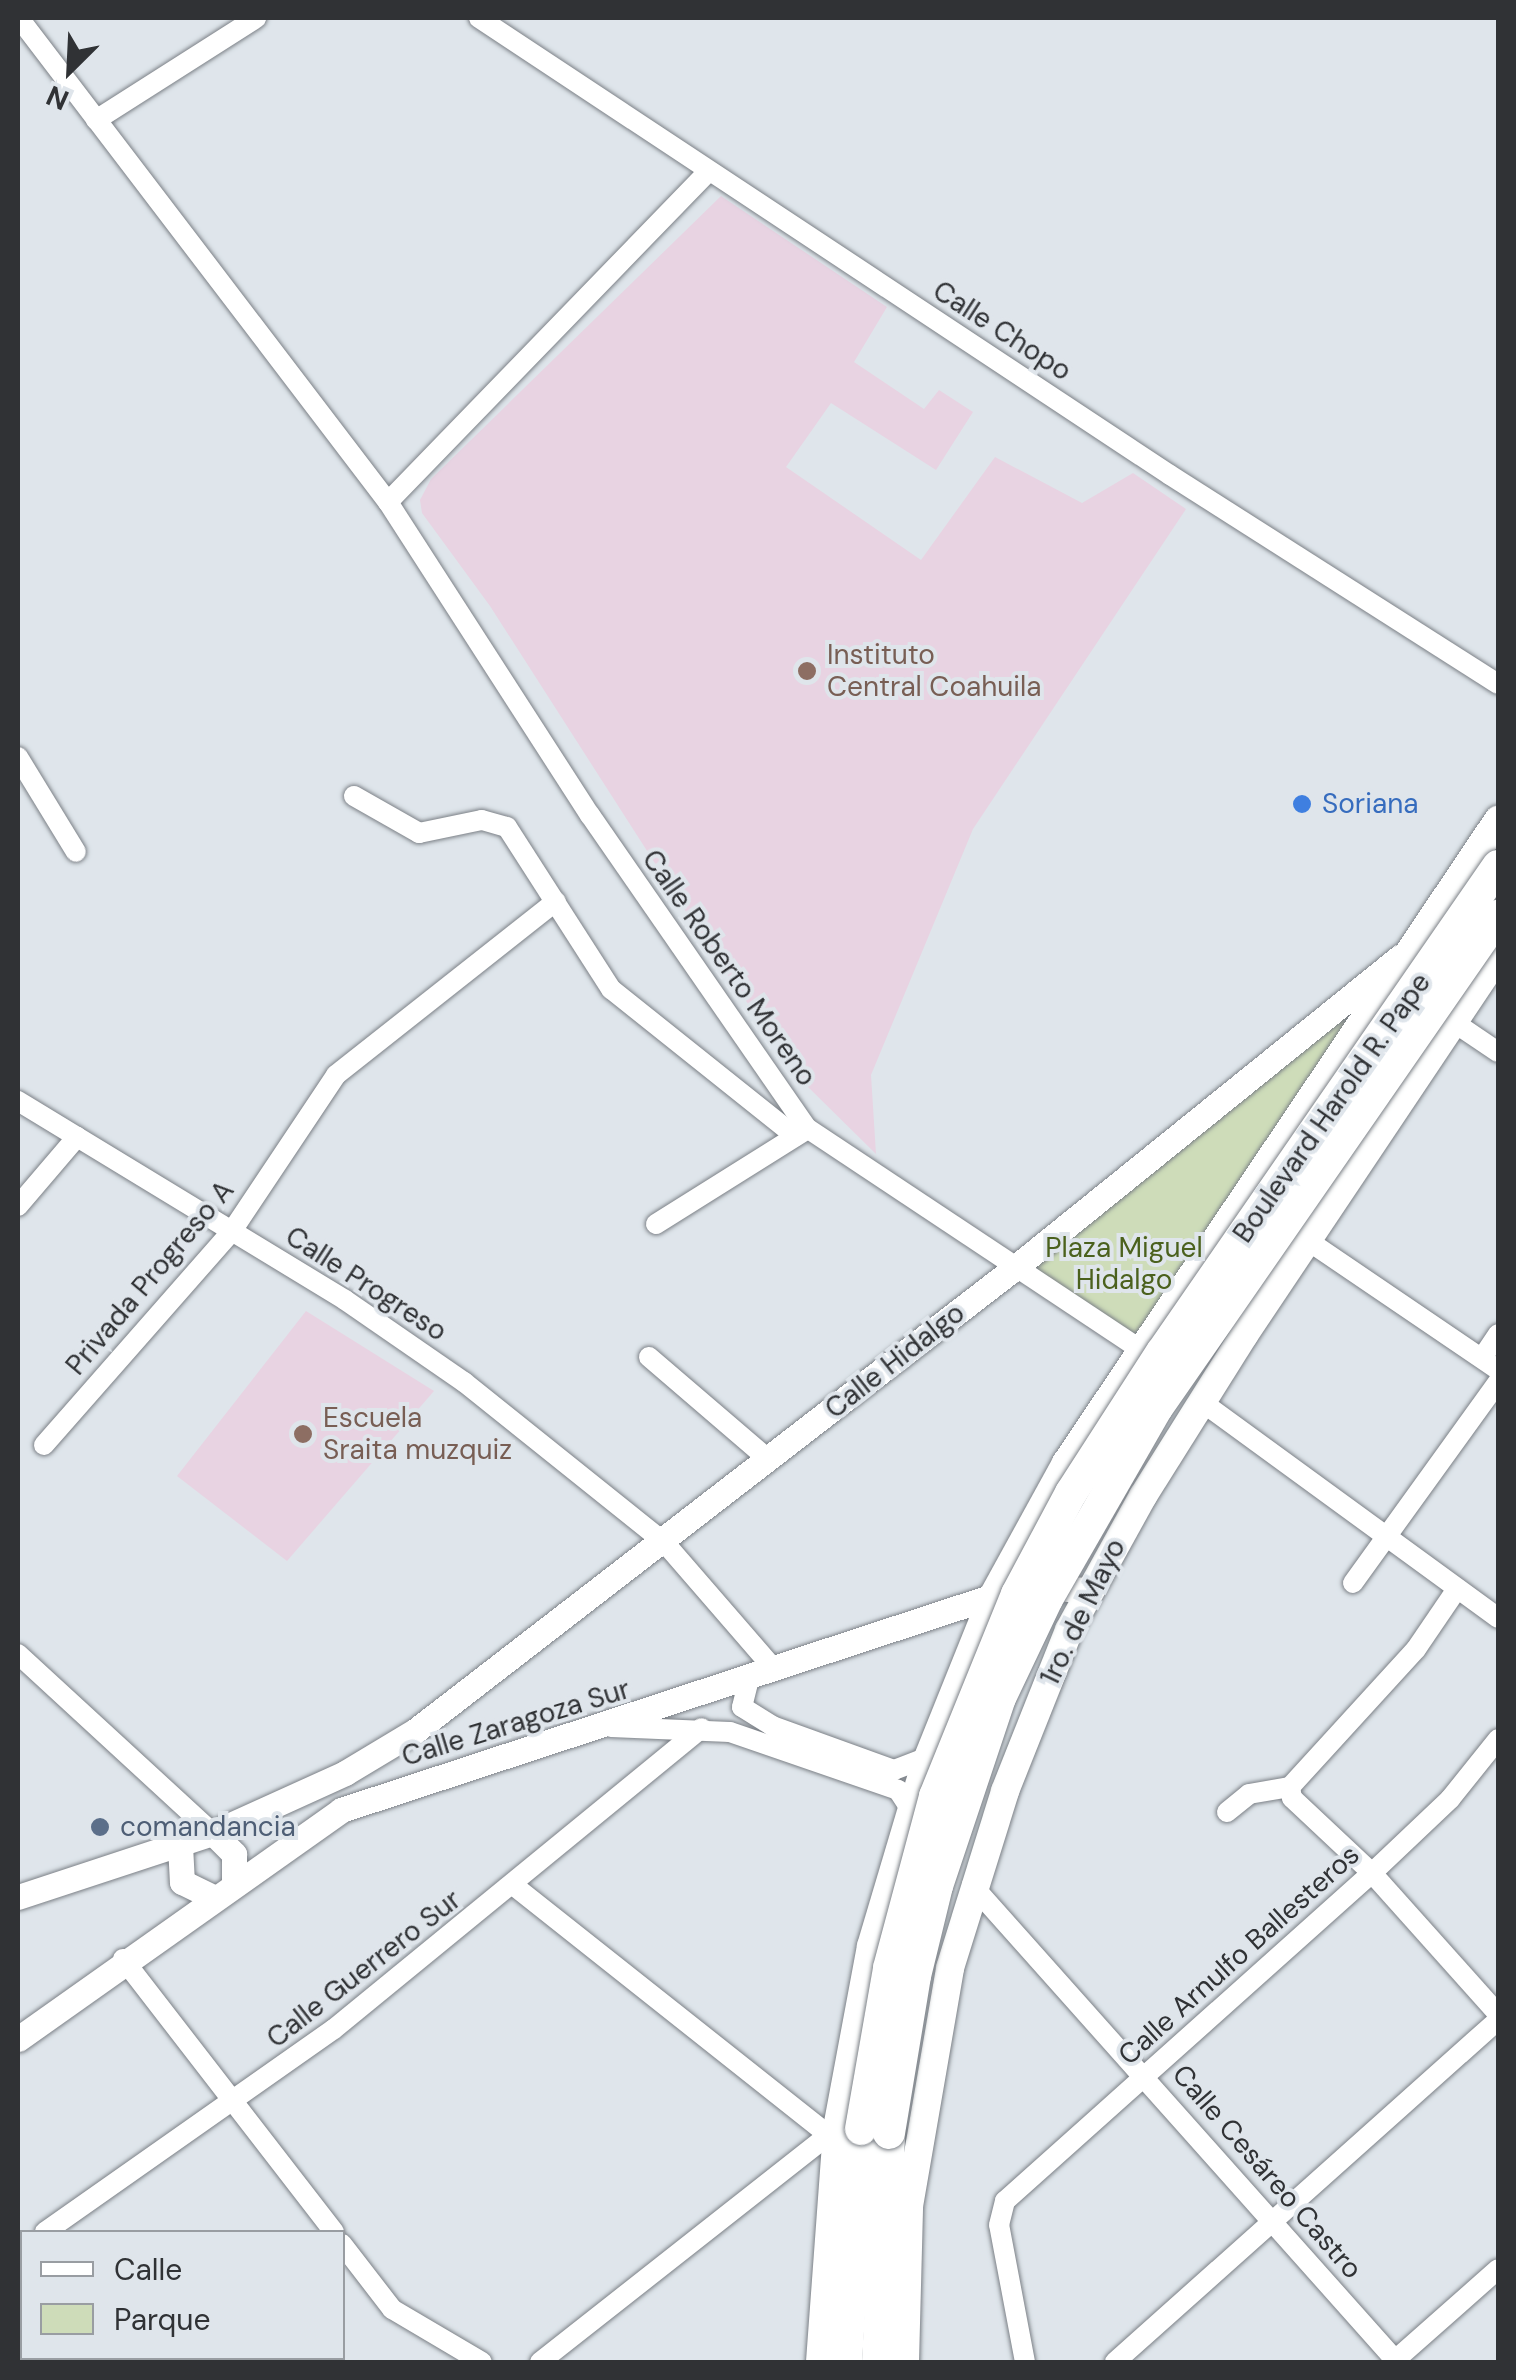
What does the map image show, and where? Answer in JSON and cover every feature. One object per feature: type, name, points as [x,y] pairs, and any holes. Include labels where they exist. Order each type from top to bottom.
[{"type":"highway","name":"Boulevard Harold R. Pape","points":[[846,2362],[854,2131],[889,1968],[934,1796],[1017,1594],[1071,1493],[1151,1369],[1498,866]]},
{"type":"highway","name":"Boulevard Harold R. Pape","points":[[878,2362],[854,2131],[914,1976],[937,1886],[1000,1698],[1047,1599],[1157,1408],[1498,916]]},
{"type":"main road","points":[[820,2362],[854,2131],[871,1946],[928,1757],[993,1596],[1066,1463],[1140,1349],[1498,820]]},
{"type":"main road","name":"1ro. de Mayo","points":[[905,2362],[910,2206],[920,2130],[972,1886],[1045,1691],[1089,1590],[1202,1402],[1498,954]]},
{"type":"main road","points":[[968,1658],[980,1650],[1011,1650],[1038,1672],[1045,1691]]},
{"type":"street","name":"Calle Roberto Moreno","points":[[19,18],[388,502],[801,1132],[1140,1349]]},
{"type":"street","points":[[96,120],[256,18]]},
{"type":"street","name":"Calle Chopo","points":[[479,18],[1498,684]]},
{"type":"street","points":[[388,502],[709,171]]},
{"type":"street","points":[[18,758],[76,852]]},
{"type":"street","points":[[354,796],[419,833],[482,820],[506,826],[610,988],[801,1132],[656,1224]]},
{"type":"street","name":"Privada Progreso A","points":[[44,1446],[232,1231],[336,1074],[556,900]]},
{"type":"street","name":"Calle Hidalgo","points":[[213,1833],[345,1773],[414,1730],[664,1542],[1012,1270],[1419,938]]},
{"type":"street","points":[[1455,1022],[1498,1052]]},
{"type":"street","name":"Calle Progreso","points":[[18,1101],[232,1231],[464,1382],[664,1542],[775,1670]]},
{"type":"street","points":[[18,1206],[77,1137]]},
{"type":"street","points":[[1307,1240],[1490,1364],[1498,1334]]},
{"type":"street","points":[[649,1357],[769,1460]]},
{"type":"street","points":[[1352,1582],[1498,1382]]},
{"type":"street","points":[[1202,1402],[1498,1618]]},
{"type":"street","name":"Calle Zaragoza Sur","points":[[18,2040],[211,1896],[340,1810],[604,1727],[993,1596],[1028,1588],[1089,1590]]},
{"type":"street","points":[[1226,1812],[1249,1794],[1290,1787],[1416,1649],[1457,1589]]},
{"type":"street","points":[[18,1654],[234,1854],[234,1880]]},
{"type":"street","points":[[749,1679],[742,1707],[772,1726],[901,1771],[928,1757]]},
{"type":"street","points":[[604,1727],[702,1728],[796,1752],[898,1790],[911,1810]]},
{"type":"street","name":"Calle Guerrero Sur","points":[[67,2226],[238,2103],[512,1886],[702,1728]]},
{"type":"street","name":"Calle Arnulfo Ballesteros","points":[[1025,2362],[999,2225],[1005,2201],[1372,1873],[1450,1799],[1498,1739]]},
{"type":"street","points":[[1116,2362],[1498,2017],[1372,1873],[1292,1798],[1290,1787]]},
{"type":"street","points":[[18,1897],[213,1833]]},
{"type":"street","points":[[180,1845],[182,1882],[211,1896]]},
{"type":"street","points":[[512,1886],[854,2131],[540,2362]]},
{"type":"street","name":"Calle Cesáreo Castro","points":[[972,1886],[1147,2076],[1395,2362]]},
{"type":"street","points":[[123,1960],[238,2103],[333,2230]]},
{"type":"street","points":[[345,2248],[392,2309],[482,2362]]},
{"type":"street","points":[[1395,2362],[1498,2268]]},
{"type":"shaded area","name":"Instituto Central Coahuila","points":[[721,196],[887,307],[854,362],[924,409],[939,390],[973,412],[936,470],[831,403],[786,467],[921,560],[995,457],[1082,503],[1133,473],[1186,509],[973,829],[871,1075],[876,1154],[805,1084],[717,960],[490,606],[422,513],[420,500],[431,479]]},
{"type":"shaded area","name":"Escuela Sraita muzquiz","points":[[306,1311],[434,1391],[287,1561],[177,1476]]},
{"type":"green space","name":"Plaza Miguel Hidalgo","points":[[1373,991],[1139,1337],[1033,1269]]},
{"type":"place","name":"Instituto Central Coahuila","points":[[807,671]]},
{"type":"place","name":"Soriana","points":[[1302,804]]},
{"type":"place","name":"Escuela Sraita muzquiz","points":[[303,1434]]},
{"type":"place","name":"comandancia","points":[[100,1827]]}]
